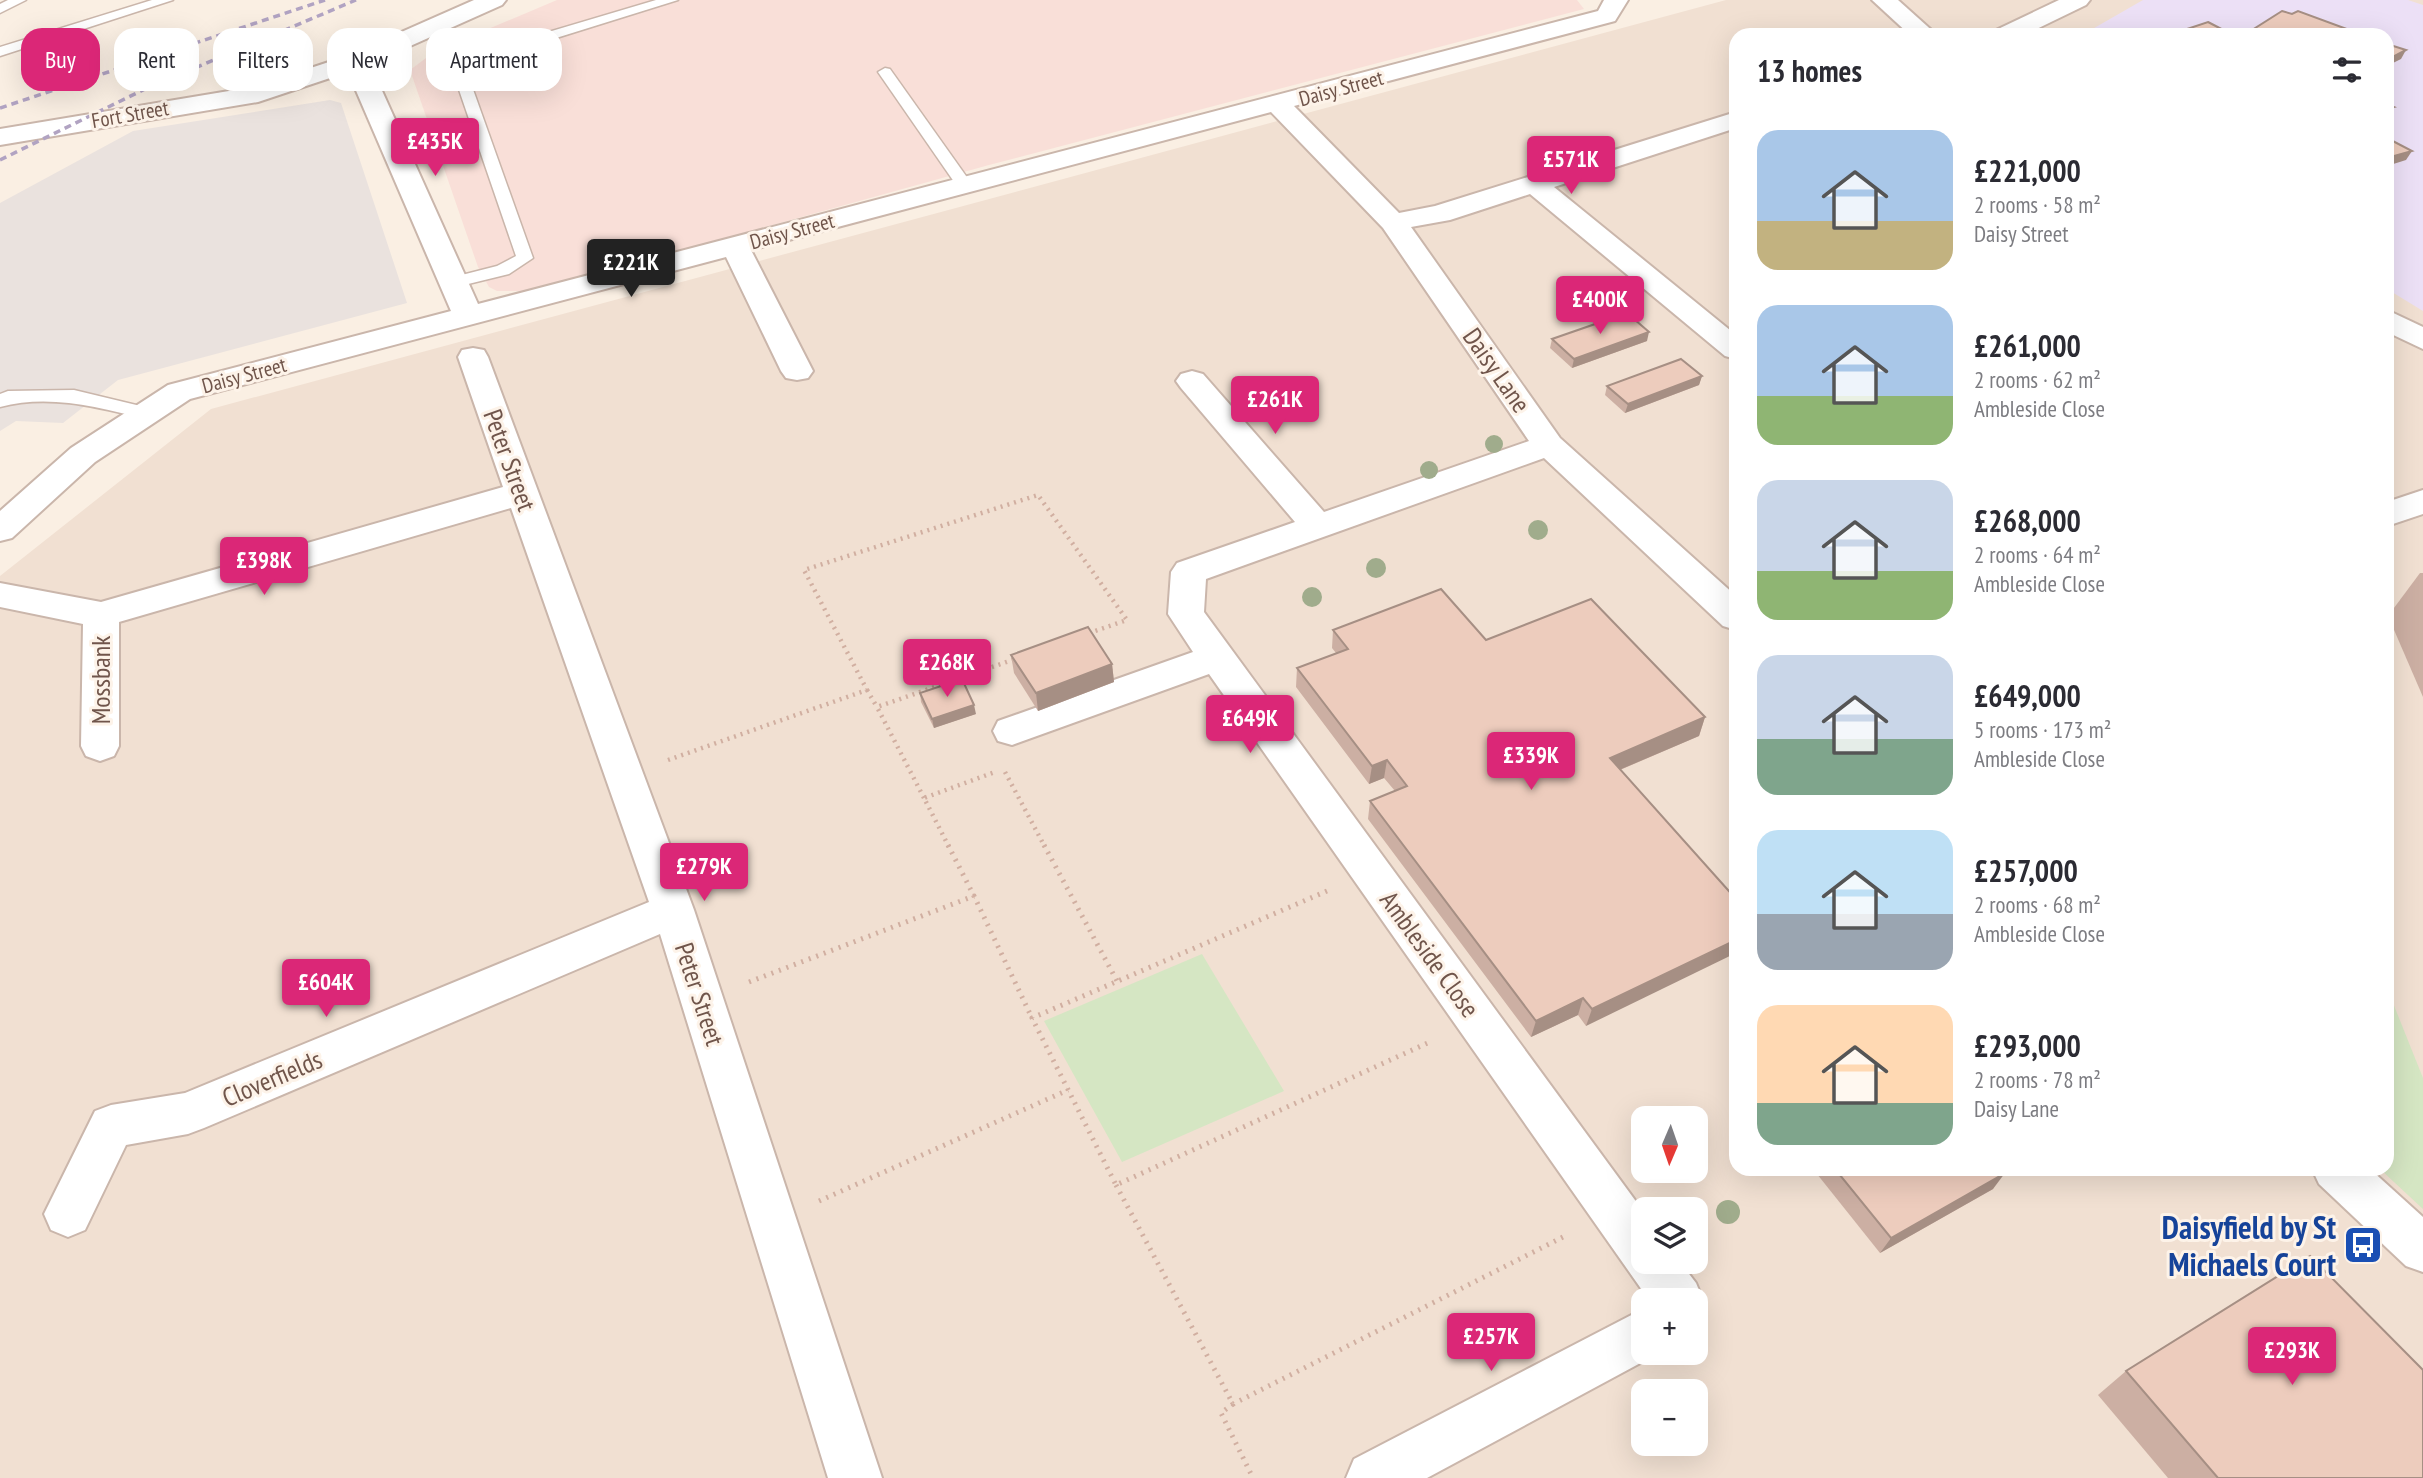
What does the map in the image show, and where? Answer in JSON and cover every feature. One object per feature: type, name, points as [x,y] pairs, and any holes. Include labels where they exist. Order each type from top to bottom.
[{"type":"street","name":"Fort Street","points":[[412,36],[494,0]]},
{"type":"street","name":"Daisy Street","points":[[0,530],[83,455],[179,392],[1278,105],[1607,16],[1616,0]]},
{"type":"street","points":[[1884,0],[1917,28]]},
{"type":"street","points":[[2020,28],[2078,0]]},
{"type":"street","name":"Fort Street","points":[[0,137],[258,94],[327,71]]},
{"type":"street","points":[[370,91],[456,282],[468,315]]},
{"type":"street","name":"Daisy Lane","points":[[1278,105],[1393,222],[1549,445],[1729,611]]},
{"type":"street","points":[[1393,222],[1440,214],[1729,122]]},
{"type":"street","points":[[1533,183],[1729,344]]},
{"type":"street","points":[[735,246],[797,371]]},
{"type":"street","points":[[2394,323],[2423,340]]},
{"type":"street","name":"Peter Street","points":[[473,357],[673,910],[853,1477]]},
{"type":"street","points":[[1192,381],[1318,527]]},
{"type":"street","name":"Ambleside Close","points":[[1549,445],[1189,572],[1186,614],[1631,1234]]},
{"type":"street","points":[[0,595],[101,615],[523,493]]},
{"type":"street","points":[[2394,512],[2423,501]]},
{"type":"street","name":"Mossbank","points":[[100,746],[101,615]]},
{"type":"street","points":[[1012,732],[1218,657]]},
{"type":"street","name":"Cloverfields","points":[[68,1214],[111,1126],[188,1113],[673,910]]},
{"type":"street","points":[[2344,1176],[2423,1249]]},
{"type":"street","points":[[1373,1478],[1631,1340]]},
{"type":"lane","points":[[0,9],[19,0]]},
{"type":"lane","points":[[0,52],[166,0]]},
{"type":"lane","points":[[456,282],[503,270],[525,258],[463,81],[468,69],[477,61],[500,51],[671,0]]},
{"type":"lane","points":[[886,72],[965,186]]},
{"type":"lane","points":[[0,401],[8,397],[74,396],[146,414]]},
{"type":"path","points":[[1087,634],[1127,621],[1038,495],[804,570],[974,896],[1116,1185],[1233,1404]]},
{"type":"path","points":[[877,707],[1021,657]]},
{"type":"path","points":[[625,776],[867,690]]},
{"type":"path","points":[[923,798],[1003,769],[1117,981]]},
{"type":"path","points":[[1032,1018],[1371,872]]},
{"type":"path","points":[[702,1000],[974,896]]},
{"type":"path","points":[[1116,1185],[1478,1021]]},
{"type":"path","points":[[773,1222],[1068,1090]]},
{"type":"path","points":[[1253,1478],[1221,1412],[1615,1211]]},
{"type":"shaded area","points":[[557,0],[1577,0],[1584,9],[989,165],[535,291],[497,291],[489,287],[478,267],[412,76],[412,68],[426,58],[426,91],[562,91],[562,28],[491,28]]},
{"type":"shaded area","points":[[1726,0],[2423,0],[2423,1478],[0,1478],[0,576],[211,409]]},
{"type":"shaded area","points":[[2143,0],[2408,0],[2423,5],[2423,311],[2394,293],[2394,28],[2094,28]]},
{"type":"shaded area","points":[[330,100],[341,103],[407,303],[118,380],[63,423],[16,421],[0,431],[0,203],[133,131]]},
{"type":"green space","points":[[1202,954],[1284,1091],[1122,1162],[1044,1021]]},
{"type":"green space","points":[[2394,1006],[2423,1078],[2423,1209],[2388,1176],[2394,1176]]},
{"type":"building","points":[[2282,11],[2292,14],[2298,11],[2344,28],[2255,28]]},
{"type":"building","points":[[2208,22],[2220,28],[2190,28]]},
{"type":"building","points":[[2394,46],[2406,50],[2394,56]]},
{"type":"building","points":[[2394,142],[2412,151],[2394,156]]},
{"type":"building","points":[[1627,313],[1649,332],[1574,359],[1552,339]]},
{"type":"building","points":[[1681,359],[1702,376],[1628,404],[1607,386]]},
{"type":"building","points":[[1441,589],[1486,640],[1591,599],[1705,717],[1610,758],[1729,891],[1729,943],[1592,1009],[1583,998],[1536,1021],[1370,801],[1407,786],[1387,760],[1372,766],[1297,668],[1348,649],[1333,630]]},
{"type":"building","points":[[1088,627],[1112,664],[1036,693],[1011,655]]},
{"type":"building","points":[[962,679],[974,705],[932,719],[920,693]]},
{"type":"building","points":[[1841,1176],[2000,1176],[1891,1238]]},
{"type":"building","points":[[2310,1256],[2423,1370],[2423,1478],[2218,1478],[2126,1371]]},
{"type":"railway","points":[[0,108],[325,0]]},
{"type":"railway","points":[[0,160],[145,89],[356,0]]},
{"type":"place","name":"Daisyfield by St Michaels Court","points":[[2363,1245]]}]
